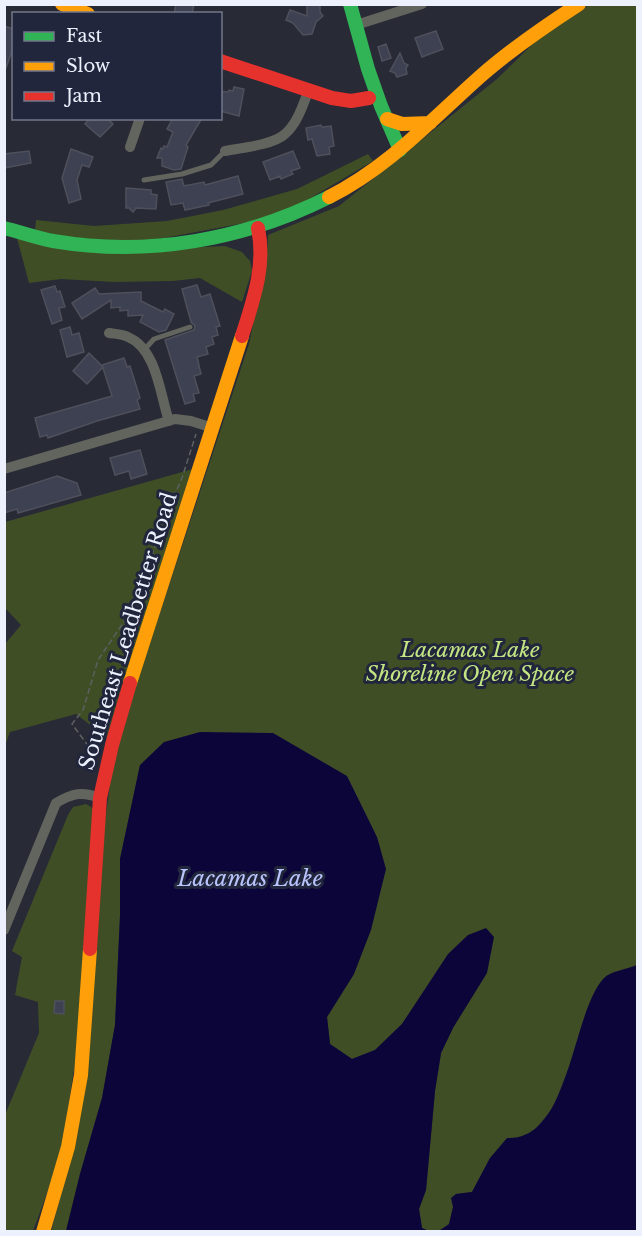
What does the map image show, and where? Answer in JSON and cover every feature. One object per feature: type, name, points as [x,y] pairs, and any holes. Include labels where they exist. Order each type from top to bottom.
[{"type":"street","points":[[62,4],[83,12]]},
{"type":"street","points":[[350,4],[368,69],[387,119],[397,136],[400,150]]},
{"type":"street","points":[[356,25],[422,4]]},
{"type":"street","points":[[4,228],[63,241],[129,247],[189,242],[235,234],[305,210],[369,174],[400,150],[485,72],[537,32],[579,4]]},
{"type":"street","points":[[222,62],[308,92],[351,101],[369,98]]},
{"type":"street","points":[[368,69],[369,98],[389,142],[400,150]]},
{"type":"street","points":[[225,151],[266,143],[284,136],[308,92]]},
{"type":"street","points":[[387,119],[402,124],[430,123]]},
{"type":"street","points":[[130,147],[139,120]]},
{"type":"street","name":"Southeast Leadbetter Road","points":[[43,1232],[68,1147],[81,1075],[100,798],[105,774],[123,703],[257,287],[262,243],[258,228]]},
{"type":"street","points":[[109,333],[130,338],[144,350],[152,363],[169,421]]},
{"type":"street","points":[[4,469],[169,421],[180,419],[213,428]]},
{"type":"street","points":[[4,930],[56,803],[70,795],[87,793],[100,798]]},
{"type":"lane","points":[[144,180],[182,174],[211,165],[225,151]]},
{"type":"lane","points":[[144,350],[154,339],[190,327]]},
{"type":"path","points":[[105,774],[95,769],[89,747],[72,724],[83,710],[98,660],[134,607],[165,517],[182,478],[199,423]]},
{"type":"green space","name":"Lacamas Lake Shoreline Open Space","points":[[589,5],[637,5],[637,965],[624,970],[574,1054],[553,1108],[532,1133],[516,1139],[490,1158],[472,1192],[456,1194],[449,1225],[436,1231],[426,1230],[422,1228],[419,1209],[426,1190],[435,1091],[441,1053],[453,1028],[425,990],[402,1024],[375,1050],[352,1059],[330,1044],[327,1017],[354,974],[140,765],[120,859],[115,1025],[102,1098],[66,1231],[51,1232],[77,1133],[101,852],[111,777],[137,669],[149,646],[249,344],[267,255],[268,235],[339,206],[497,79],[540,37]]},
{"type":"green space","points":[[368,154],[373,161],[292,209],[250,222],[142,242],[95,241],[35,231],[36,220],[94,226],[167,221],[223,210],[297,189]]},
{"type":"green space","points":[[17,238],[140,250],[225,246],[242,252],[250,261],[252,271],[242,302],[200,278],[114,282],[61,279],[29,283]]},
{"type":"green space","points":[[193,469],[111,741],[76,714],[10,732],[5,746],[5,644],[21,625],[5,608],[5,522]]},
{"type":"green space","points":[[86,804],[96,810],[82,1017],[61,1155],[33,1231],[5,1232],[5,1115],[39,1033],[38,1002],[15,995],[22,957],[12,951],[68,815],[73,807]]},
{"type":"water","name":"Lacamas Lake","points":[[200,732],[273,733],[347,776],[377,837],[386,869],[371,930],[354,974],[327,1017],[330,1044],[352,1059],[375,1050],[402,1024],[448,954],[468,935],[486,928],[494,937],[487,973],[453,1028],[441,1053],[435,1091],[426,1190],[419,1209],[422,1228],[429,1231],[66,1231],[102,1098],[115,1025],[120,859],[140,765],[164,742]]},
{"type":"water","points":[[637,965],[637,1231],[439,1231],[449,1224],[453,1207],[451,1198],[456,1194],[472,1192],[490,1158],[507,1138],[528,1133],[545,1119],[557,1098],[593,995],[604,978]]},
{"type":"building","points":[[176,4],[194,4],[192,12],[174,12]]},
{"type":"building","points":[[307,4],[320,4],[320,12],[323,16],[316,22],[312,34],[303,35],[293,23],[286,20],[290,10],[307,16]]},
{"type":"building","points":[[4,26],[12,28],[12,51],[6,68],[4,68]]},
{"type":"building","points":[[436,31],[443,49],[422,57],[415,38]]},
{"type":"building","points":[[386,44],[391,58],[382,61],[378,47]]},
{"type":"building","points":[[400,53],[404,63],[408,65],[407,74],[397,77],[390,71]]},
{"type":"building","points":[[234,87],[244,89],[239,116],[222,112],[222,91],[233,91]]},
{"type":"building","points":[[88,120],[109,120],[113,124],[100,137],[85,124]]},
{"type":"building","points":[[172,120],[201,120],[186,145],[188,147],[181,169],[174,170],[162,166],[162,158],[157,158],[161,148],[167,147],[173,132],[167,129]]},
{"type":"building","points":[[321,125],[322,127],[331,126],[334,146],[329,147],[330,154],[317,156],[312,139],[308,140],[306,128]]},
{"type":"building","points":[[71,149],[93,157],[89,167],[82,165],[77,180],[81,199],[69,203],[62,178]]},
{"type":"building","points":[[29,151],[31,163],[4,168],[4,154]]},
{"type":"building","points":[[293,151],[300,168],[291,171],[293,174],[281,179],[280,176],[270,180],[263,162]]},
{"type":"building","points":[[238,176],[243,194],[185,210],[183,203],[171,205],[166,182],[182,179],[184,186],[204,182],[205,185]]},
{"type":"building","points":[[126,188],[151,190],[151,194],[157,195],[156,209],[136,208],[133,212],[126,208]]},
{"type":"building","points":[[197,285],[201,297],[210,294],[220,326],[216,327],[218,335],[212,337],[214,344],[206,347],[208,354],[197,357],[201,374],[194,376],[199,393],[193,394],[195,401],[185,404],[165,340],[194,330],[195,326],[191,322],[182,289]]},
{"type":"building","points":[[55,286],[57,292],[60,291],[65,307],[59,308],[62,320],[52,324],[41,290]]},
{"type":"building","points":[[95,288],[99,294],[141,292],[141,301],[163,312],[165,309],[174,314],[166,330],[159,332],[140,322],[143,315],[128,316],[128,310],[120,311],[120,307],[111,308],[111,300],[82,319],[72,303]]},
{"type":"building","points":[[70,327],[72,335],[79,333],[84,352],[67,357],[60,330]]},
{"type":"building","points":[[89,353],[103,367],[87,384],[73,371]]},
{"type":"building","points":[[124,358],[127,367],[130,366],[140,398],[137,400],[140,409],[48,438],[47,435],[40,437],[35,418],[112,396],[102,365]]},
{"type":"building","points":[[140,450],[147,474],[131,479],[129,471],[115,475],[110,458]]},
{"type":"building","points":[[57,476],[77,483],[81,495],[18,513],[17,509],[4,513],[4,493]]},
{"type":"building","points":[[55,1001],[64,1001],[64,1014],[54,1013]]},
{"type":"traffic: fast","points":[[350,4],[368,69],[400,150]]},
{"type":"traffic: fast","points":[[4,228],[53,241],[89,245],[124,247],[160,245],[229,234],[297,212],[329,197]]},
{"type":"traffic: slow","points":[[62,4],[83,12]]},
{"type":"traffic: slow","points":[[329,197],[351,185],[391,156],[494,64],[579,4]]},
{"type":"traffic: slow","points":[[387,119],[402,124],[430,123]]},
{"type":"traffic: slow","points":[[130,683],[242,336]]},
{"type":"traffic: slow","points":[[43,1232],[68,1147],[81,1075],[90,949]]},
{"type":"traffic: jam","points":[[222,62],[332,98],[351,101],[369,98]]},
{"type":"traffic: jam","points":[[242,336],[259,270],[258,228]]},
{"type":"traffic: jam","points":[[90,949],[100,798],[130,683]]}]
